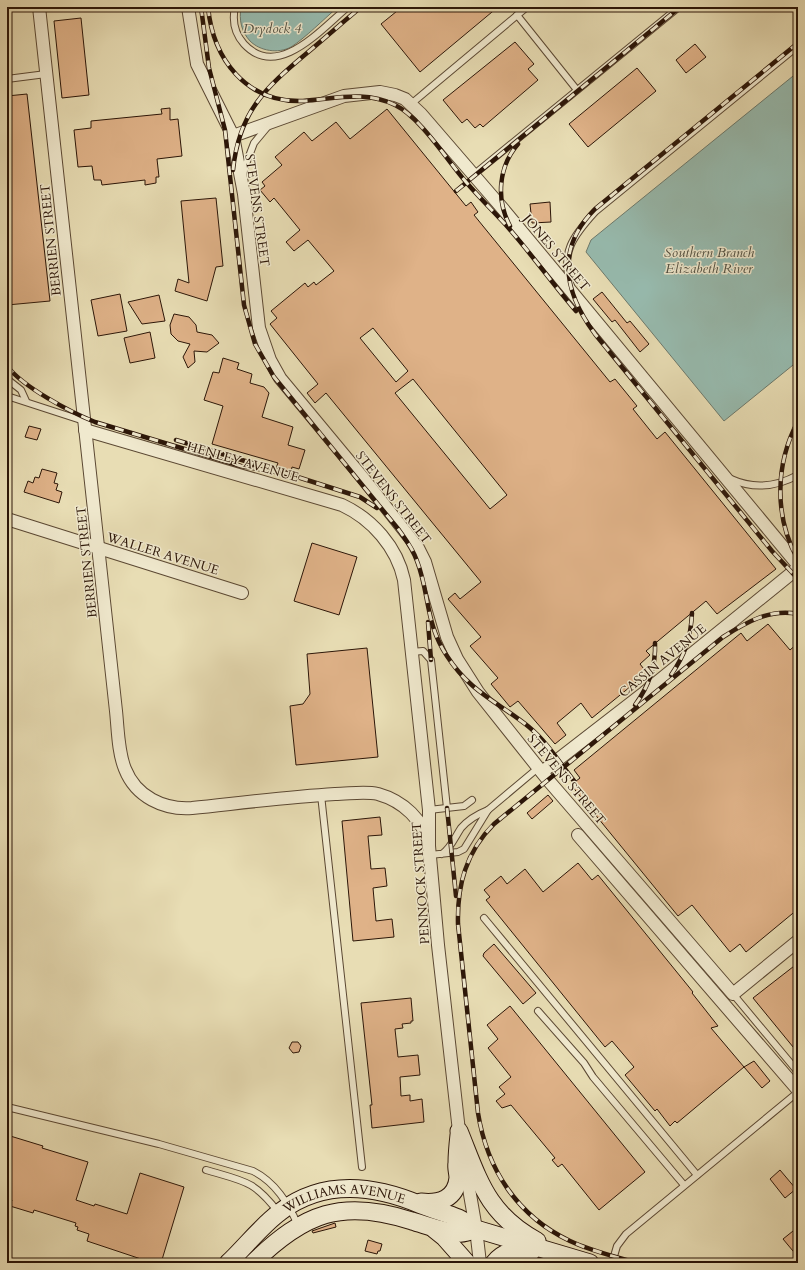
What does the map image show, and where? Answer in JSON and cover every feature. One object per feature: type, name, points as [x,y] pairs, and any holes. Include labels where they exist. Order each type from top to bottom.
[{"type":"street","name":"BERRIEN STREET","points":[[38,7],[123,760],[130,778],[138,788],[158,803],[182,809],[321,795],[367,793],[389,798],[404,806],[416,818],[434,851]]},
{"type":"street","name":"STEVENS STREET","points":[[188,7],[197,64],[233,136],[241,178],[259,328],[270,360],[280,378],[363,478],[418,548],[425,562],[440,616],[457,659],[478,692],[540,770],[733,994]]},
{"type":"street","name":"STEVENS STREET","points":[[191,22],[193,7]]},
{"type":"street","name":"JONES STREET","points":[[233,136],[270,124],[328,101],[360,93],[387,93],[400,96],[411,104],[472,176],[503,209],[798,567]]},
{"type":"street","name":"HENLEY AVENUE","points":[[84,425],[342,505],[370,524],[384,538]]},
{"type":"street","name":"WALLER AVENUE","points":[[7,519],[242,593]]},
{"type":"street","name":"PENNOCK STREET","points":[[384,538],[395,555],[402,570],[434,851],[438,945],[459,1131],[476,1230],[480,1263]]},
{"type":"street","name":"CASSIN AVENUE","points":[[540,770],[644,693],[798,567]]},
{"type":"street","points":[[578,835],[798,1091]]},
{"type":"street","points":[[733,994],[798,941]]},
{"type":"street","points":[[409,1200],[437,1203],[444,1200],[452,1192],[458,1176],[456,1165],[459,1131]]},
{"type":"street","points":[[459,1131],[484,1190],[494,1207],[518,1229],[560,1254]]},
{"type":"street","name":"WILLIAMS AVENUE","points":[[228,1263],[284,1209],[303,1198],[329,1190],[347,1187],[373,1190],[409,1200],[463,1219],[476,1230],[590,1263]]},
{"type":"street","name":"WILLIAMS AVENUE","points":[[253,1263],[280,1238],[309,1220],[353,1210],[382,1212],[460,1234],[476,1230]]},
{"type":"street","points":[[427,1225],[444,1237],[467,1263]]},
{"type":"street","points":[[494,1263],[506,1254],[516,1250],[560,1254]]},
{"type":"lane","points":[[235,7],[234,24],[242,41],[256,53],[273,57],[284,56],[294,51],[348,7]]},
{"type":"lane","points":[[411,104],[527,7]]},
{"type":"lane","points":[[472,176],[678,7]]},
{"type":"lane","points":[[517,16],[577,90]]},
{"type":"lane","points":[[585,308],[571,285],[567,262],[571,242],[580,228],[595,212],[798,46]]},
{"type":"lane","points":[[7,79],[46,74]]},
{"type":"lane","points":[[241,178],[248,154],[254,143],[270,124]]},
{"type":"lane","points":[[7,379],[21,390],[26,401]]},
{"type":"lane","points":[[7,396],[26,401],[84,425]]},
{"type":"lane","points":[[719,471],[735,481],[759,486],[778,484],[798,475]]},
{"type":"lane","points":[[411,652],[423,651],[432,660],[448,808]]},
{"type":"lane","points":[[434,851],[448,849],[464,825],[478,814],[488,810],[540,770]]},
{"type":"lane","points":[[321,795],[362,1167]]},
{"type":"lane","points":[[429,810],[464,806],[472,800]]},
{"type":"lane","points":[[434,851],[458,852],[464,849],[488,810]]},
{"type":"lane","points":[[484,918],[697,1175]]},
{"type":"lane","points":[[733,994],[798,1072]]},
{"type":"lane","points":[[538,1011],[584,1063],[593,1077],[684,1185]]},
{"type":"lane","points":[[612,1263],[621,1239],[798,1091]]},
{"type":"lane","points":[[7,1107],[159,1144],[253,1171],[264,1176],[270,1182],[284,1209]]},
{"type":"lane","points":[[206,1170],[253,1185],[284,1209],[299,1226]]},
{"type":"water","name":"Drydock 4","points":[[241,7],[338,7],[291,47],[275,51],[259,47],[250,41],[241,25]]},
{"type":"water","name":"Southern Branch Elizabeth River","points":[[798,72],[798,361],[724,421],[586,252],[591,240]]},
{"type":"building","points":[[402,7],[498,7],[420,72],[381,24]]},
{"type":"building","points":[[81,18],[89,95],[62,98],[54,21]]},
{"type":"building","points":[[515,42],[534,64],[528,69],[538,80],[483,127],[480,124],[475,128],[467,119],[462,123],[443,100]]},
{"type":"building","points":[[695,44],[706,57],[686,73],[676,60]]},
{"type":"building","points":[[637,68],[656,91],[588,147],[569,124]]},
{"type":"building","points":[[27,94],[50,301],[7,305],[7,96]]},
{"type":"building","points":[[170,108],[170,120],[178,119],[182,156],[157,159],[159,177],[156,177],[156,183],[145,185],[145,180],[102,185],[101,180],[94,180],[92,166],[78,167],[74,130],[91,128],[91,121],[162,114],[161,109]]},
{"type":"building","points":[[387,109],[466,206],[471,202],[478,212],[474,215],[610,382],[615,379],[637,406],[633,409],[657,439],[665,432],[776,569],[717,614],[706,601],[646,651],[650,655],[640,664],[647,673],[592,718],[581,703],[557,723],[566,735],[555,744],[518,701],[510,707],[491,684],[498,678],[470,646],[481,637],[448,599],[455,593],[460,599],[481,582],[326,393],[315,403],[307,393],[318,384],[270,324],[277,318],[271,311],[305,283],[308,287],[314,282],[316,285],[334,271],[308,240],[294,251],[286,242],[300,230],[274,198],[270,202],[260,190],[265,186],[262,182],[282,165],[275,157],[304,132],[312,141],[336,122],[350,139]],"holes":[[[373,328],[408,371],[396,382],[360,338]],[[413,379],[507,495],[490,509],[395,393]]]},
{"type":"building","points":[[216,198],[223,266],[216,267],[207,301],[175,291],[178,279],[189,283],[181,201]]},
{"type":"building","points":[[550,202],[551,222],[532,223],[530,204]]},
{"type":"building","points":[[602,292],[627,323],[630,321],[649,344],[640,352],[615,320],[612,322],[593,299]]},
{"type":"building","points":[[120,294],[127,331],[98,336],[91,300]]},
{"type":"building","points":[[159,295],[165,321],[142,324],[128,302]]},
{"type":"building","points":[[174,314],[189,317],[196,325],[197,332],[212,335],[219,343],[207,352],[194,351],[195,362],[188,368],[183,357],[190,344],[178,341],[171,334],[170,325]]},
{"type":"building","points":[[150,332],[155,358],[130,363],[124,338]]},
{"type":"building","points":[[223,358],[239,363],[237,369],[252,374],[250,383],[264,387],[269,393],[262,417],[293,427],[288,445],[305,450],[299,469],[292,467],[291,472],[276,468],[278,463],[212,444],[223,406],[204,400],[213,372],[219,373]]},
{"type":"building","points":[[29,426],[41,429],[37,440],[25,437]]},
{"type":"building","points":[[42,469],[57,473],[54,483],[58,484],[56,490],[62,492],[59,503],[24,492],[28,481],[33,483],[35,477],[39,478]]},
{"type":"building","points":[[312,543],[357,557],[339,615],[294,601]]},
{"type":"building","points":[[768,624],[790,650],[798,643],[798,909],[746,952],[740,944],[730,952],[692,905],[678,916],[571,785],[580,778],[574,770],[741,633],[747,641]]},
{"type":"building","points":[[367,648],[378,757],[296,765],[290,706],[303,704],[310,694],[307,654]]},
{"type":"building","points":[[548,795],[553,801],[532,819],[527,813]]},
{"type":"building","points":[[380,817],[382,835],[368,836],[371,869],[385,868],[387,886],[373,888],[376,921],[392,919],[394,937],[353,941],[342,821]]},
{"type":"building","points":[[578,863],[592,880],[598,875],[693,992],[692,993],[718,1026],[711,1028],[744,1067],[677,1123],[675,1121],[670,1126],[657,1109],[655,1111],[625,1075],[634,1067],[612,1041],[605,1047],[486,900],[490,897],[484,890],[501,876],[507,884],[525,869],[543,892]]},
{"type":"building","points":[[494,944],[536,993],[523,1004],[483,956],[484,953]]},
{"type":"building","points":[[798,963],[798,1053],[753,998]]},
{"type":"building","points":[[411,998],[413,1021],[411,1021],[411,1023],[402,1024],[403,1028],[395,1029],[398,1057],[418,1055],[420,1075],[400,1077],[401,1096],[410,1095],[410,1101],[422,1099],[424,1122],[372,1128],[370,1105],[372,1105],[361,1003]]},
{"type":"building","points":[[510,1006],[645,1172],[599,1210],[562,1164],[558,1167],[552,1160],[555,1158],[511,1105],[502,1108],[496,1101],[505,1094],[499,1087],[511,1077],[488,1048],[498,1039],[487,1025]]},
{"type":"building","points":[[292,1042],[298,1042],[301,1046],[299,1052],[293,1053],[289,1048]]},
{"type":"building","points":[[754,1061],[770,1081],[762,1088],[744,1067]]},
{"type":"building","points":[[7,1135],[43,1146],[42,1148],[88,1162],[76,1200],[94,1206],[95,1204],[127,1214],[140,1173],[184,1187],[161,1263],[153,1263],[87,1241],[89,1234],[77,1230],[78,1227],[75,1226],[76,1223],[34,1210],[33,1213],[10,1206],[12,1200],[7,1198]]},
{"type":"building","points":[[780,1170],[796,1189],[785,1198],[770,1179]]},
{"type":"building","points":[[335,1223],[336,1227],[313,1233],[312,1231]]},
{"type":"building","points":[[798,1227],[798,1257],[783,1239]]},
{"type":"building","points":[[368,1240],[382,1244],[380,1251],[378,1251],[377,1254],[365,1251]]},
{"type":"railway","points":[[201,7],[209,68],[225,130],[244,305],[255,344],[274,377],[399,530],[409,545],[421,573],[435,632],[447,656],[465,679],[475,688],[518,718],[536,733],[574,781]]},
{"type":"railway","points":[[208,7],[211,26],[217,44],[225,60],[236,74],[249,86],[265,94],[283,100],[303,101],[349,97],[383,100],[395,105],[414,119],[433,140],[466,182],[505,224],[576,311]]},
{"type":"railway","points":[[233,170],[241,132],[256,103],[292,66],[361,7]]},
{"type":"railway","points":[[456,191],[680,7]]},
{"type":"railway","points":[[798,43],[595,209],[582,224],[574,240],[569,255],[568,271],[576,302],[584,318],[595,334],[772,551],[798,579]]},
{"type":"railway","points":[[510,226],[503,205],[501,184],[506,163],[518,144]]},
{"type":"railway","points":[[7,366],[14,374],[35,390],[73,412],[95,422],[241,466],[287,474]]},
{"type":"railway","points":[[798,421],[790,438],[785,455],[780,490],[781,508],[785,526],[790,543],[798,560]]},
{"type":"railway","points":[[176,440],[255,464]]},
{"type":"railway","points":[[282,472],[360,497],[377,508]]},
{"type":"railway","points":[[671,675],[684,653],[689,638],[692,613]]},
{"type":"railway","points":[[636,1263],[586,1248],[551,1231],[520,1204],[497,1172],[482,1134],[478,1113],[458,924],[459,896],[465,870],[476,846],[494,824],[723,637],[758,618],[778,613],[798,614]]},
{"type":"railway","points":[[428,622],[431,660]]},
{"type":"railway","points":[[635,705],[651,676],[655,643]]},
{"type":"railway","points":[[447,808],[456,896]]}]
